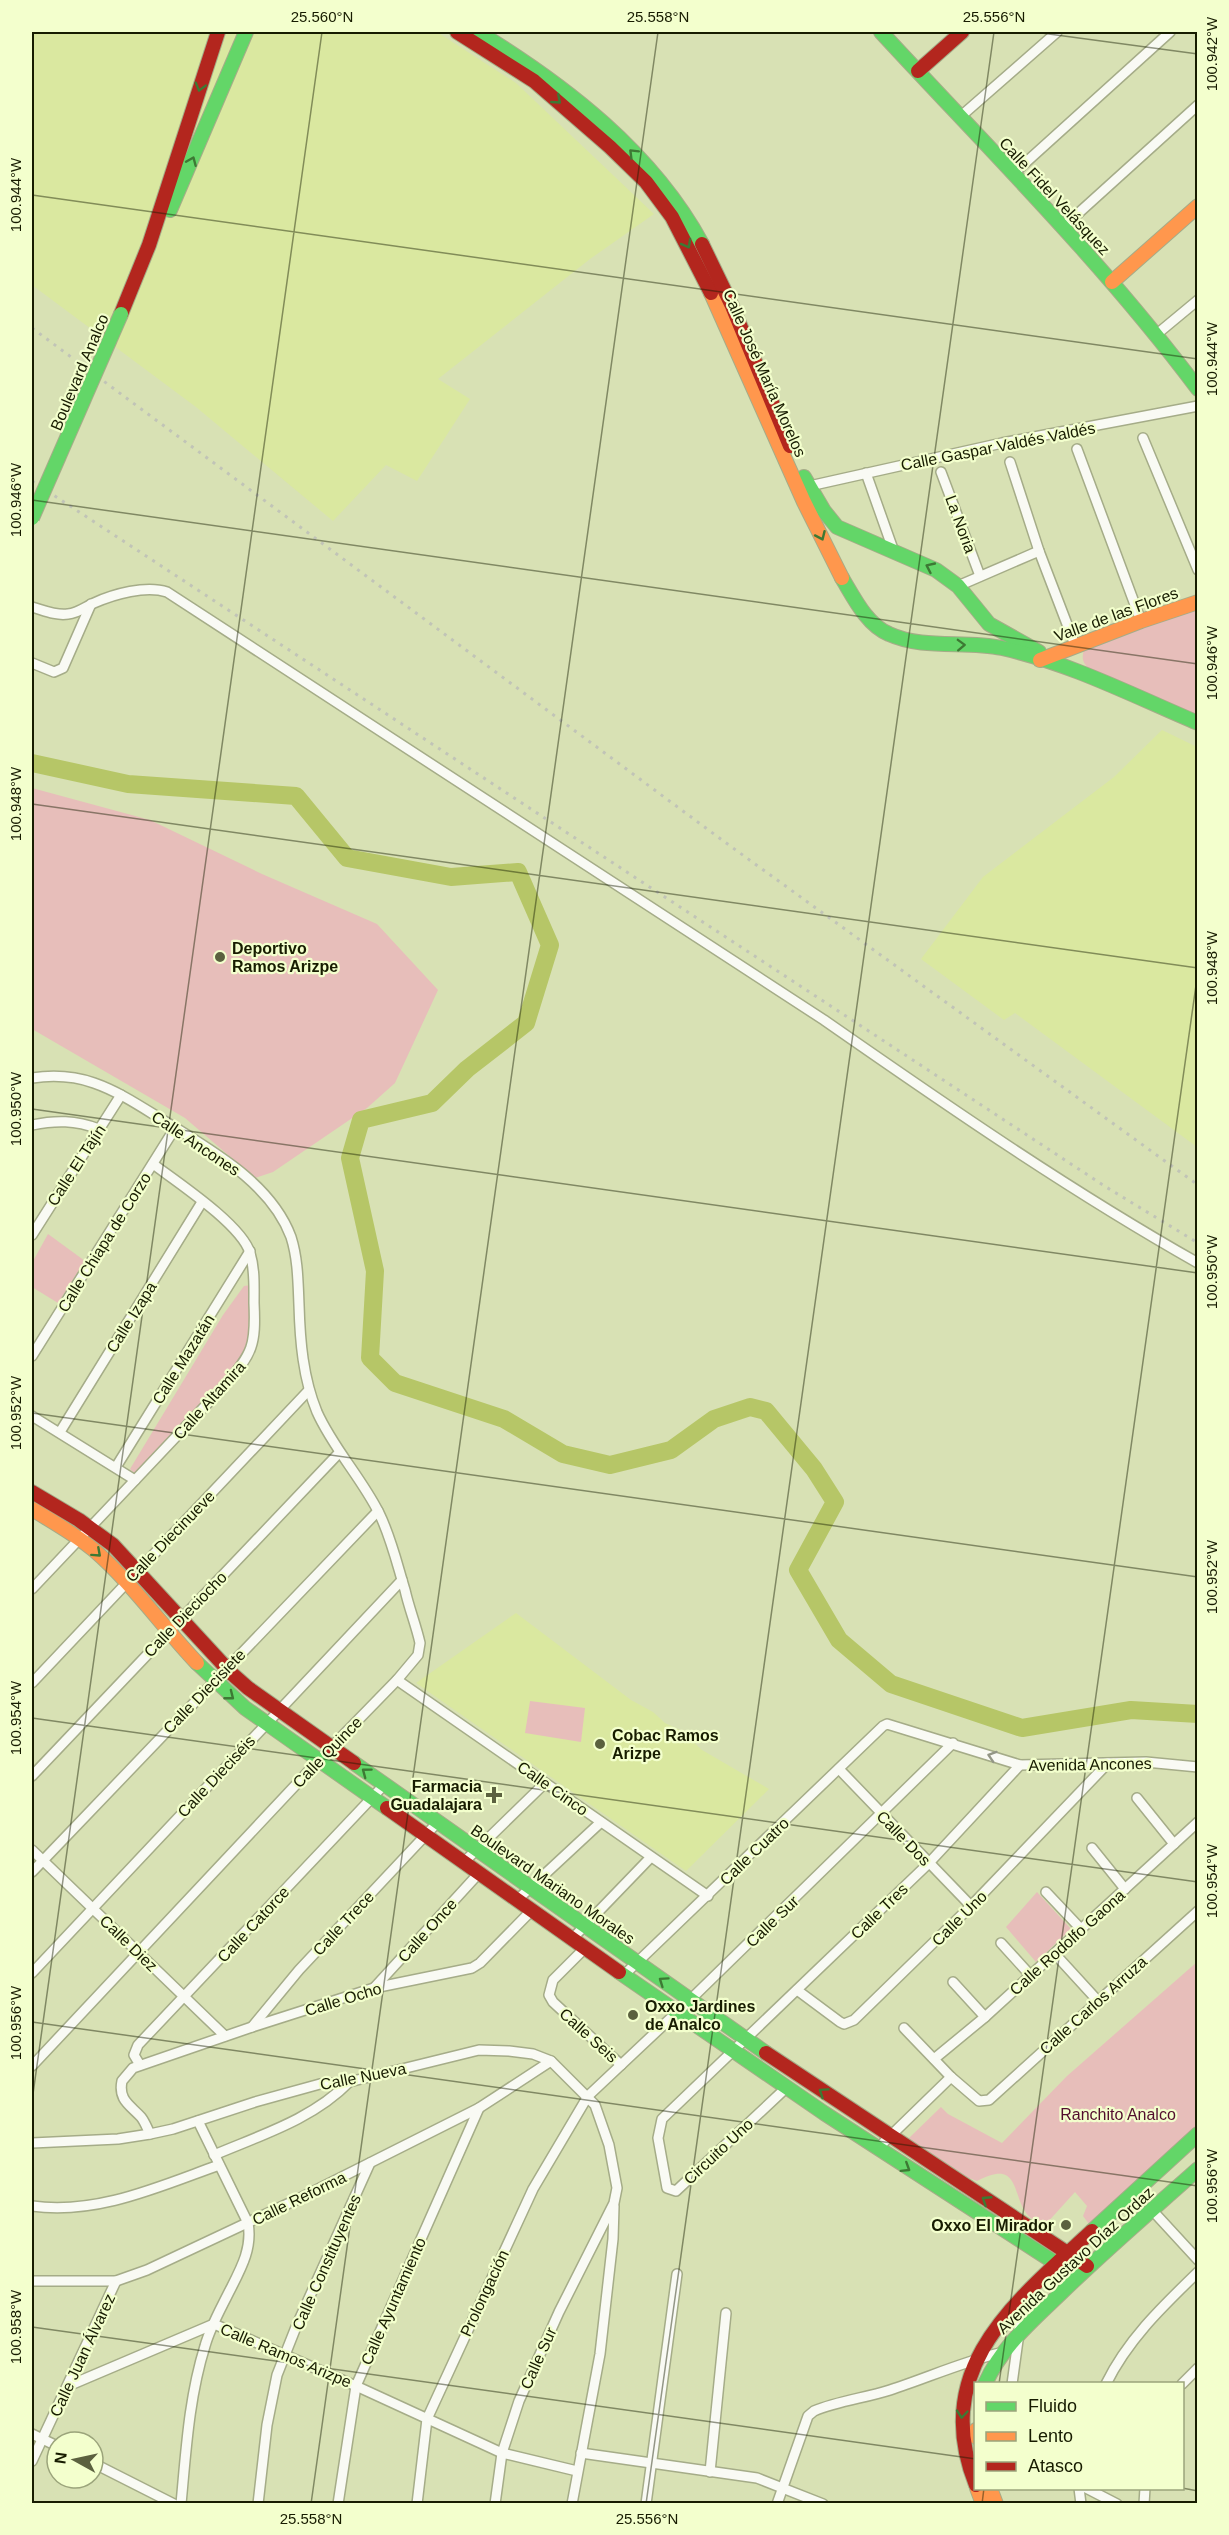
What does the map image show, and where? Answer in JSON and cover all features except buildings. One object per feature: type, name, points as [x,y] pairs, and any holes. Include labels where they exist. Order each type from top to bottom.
[{"type":"street","name":"Boulevard Analco","points":[[32,518],[140,271],[170,187],[218,32]]},
{"type":"street","name":"Boulevard Analco","points":[[140,271],[157,244],[246,32]]},
{"type":"street","name":"Calle José María Morelos","points":[[458,32],[534,81],[613,142]]},
{"type":"street","name":"Calle José María Morelos","points":[[478,32],[539,70],[613,142],[646,182],[682,234],[804,487],[834,566],[870,620],[885,632],[913,641],[950,646],[992,646],[1048,661],[1197,723]]},
{"type":"street","name":"Calle Fidel Velásquez","points":[[881,32],[1112,282],[1157,334],[1197,389]]},
{"type":"street","points":[[918,71],[962,32]]},
{"type":"street","points":[[960,117],[1057,32]]},
{"type":"street","points":[[1013,174],[1170,32]]},
{"type":"street","points":[[1062,228],[1197,105]]},
{"type":"street","points":[[1112,282],[1197,206]]},
{"type":"street","points":[[1157,334],[1197,300]]},
{"type":"street","name":"Calle Gaspar Valdés Valdés","points":[[804,487],[1002,443],[1197,406]]},
{"type":"street","points":[[1143,438],[1197,570]]},
{"type":"street","points":[[1077,449],[1142,621]]},
{"type":"street","points":[[1010,462],[1039,551],[1075,645]]},
{"type":"street","name":"La Noria","points":[[941,472],[980,576]]},
{"type":"street","points":[[866,473],[894,552]]},
{"type":"street","name":"Calle José María Morelos","points":[[804,487],[837,527],[936,570],[958,586],[989,624],[1048,661]]},
{"type":"street","points":[[958,586],[1039,551]]},
{"type":"street","points":[[32,607],[64,615],[123,594],[159,590],[179,599],[824,1020],[931,1094],[1119,1218],[1197,1263]]},
{"type":"street","name":"Valle de las Flores","points":[[1048,661],[1075,645],[1197,602]]},
{"type":"street","points":[[32,663],[54,672],[63,668],[91,604]]},
{"type":"street","name":"Calle Ancones","points":[[32,1078],[69,1077],[94,1083],[121,1095],[176,1128],[242,1173],[268,1200],[281,1217],[291,1237],[296,1259],[300,1323],[309,1390]]},
{"type":"street","name":"Calle El Tajín","points":[[32,1235],[121,1095]]},
{"type":"street","points":[[32,1125],[66,1121],[82,1123],[99,1129]]},
{"type":"street","name":"Calle Chiapa de Corzo","points":[[32,1356],[176,1128]]},
{"type":"street","points":[[153,1164],[239,1234],[250,1251]]},
{"type":"street","name":"Calle Izapa","points":[[60,1432],[202,1202]]},
{"type":"street","name":"Calle Mazatán","points":[[116,1467],[250,1251]]},
{"type":"street","name":"Calle Altamira","points":[[32,1589],[247,1359],[252,1349],[255,1323],[250,1251]]},
{"type":"street","name":"Calle Quince","points":[[34,2064],[332,1746],[413,1663],[419,1649],[418,1635],[402,1580],[378,1511],[325,1429],[309,1390]]},
{"type":"street","name":"Calle Diecinueve","points":[[32,1683],[309,1390]]},
{"type":"street","points":[[32,1416],[135,1480]]},
{"type":"street","name":"Calle Dieciocho","points":[[32,1776],[339,1453]]},
{"type":"street","name":"Boulevard Mariano Morales","points":[[32,1492],[90,1527],[117,1548],[225,1669],[278,1710],[332,1746],[436,1823],[533,1887],[745,2039],[1087,2266]]},
{"type":"street","name":"Boulevard Mariano Morales","points":[[32,1509],[79,1539],[126,1582],[212,1681],[267,1723],[374,1797],[425,1836],[480,1872],[571,1941],[877,2149],[1077,2277]]},
{"type":"street","name":"Calle Diecisiete","points":[[32,1872],[212,1681],[378,1511]]},
{"type":"street","name":"Calle Dieciséis","points":[[32,1972],[402,1580]]},
{"type":"street","name":"Calle Cinco","points":[[397,1680],[708,1896]]},
{"type":"street","name":"Avenida Ancones","points":[[883,1726],[892,1724],[1020,1765],[1146,1762],[1196,1767]]},
{"type":"street","name":"Calle Cuatro","points":[[624,1976],[883,1726]]},
{"type":"street","name":"Calle Sur","points":[[588,2096],[678,2012],[953,1743]]},
{"type":"street","name":"Calle Uno","points":[[797,1990],[840,2022],[849,2023],[971,1906],[1108,1763]]},
{"type":"street","name":"Calle Tres","points":[[733,2051],[929,1863],[1020,1765]]},
{"type":"street","name":"Calle Dos","points":[[839,1769],[971,1906]]},
{"type":"street","points":[[464,1862],[478,1851],[545,1783]]},
{"type":"street","name":"Calle Catorce","points":[[140,2065],[134,2058],[136,2049],[384,1785]]},
{"type":"street","points":[[1137,1798],[1174,1844]]},
{"type":"street","points":[[516,1901],[602,1822]]},
{"type":"street","name":"Calle Rodolfo Gaona","points":[[934,2059],[1055,1954],[1197,1822]]},
{"type":"street","name":"Calle Trece","points":[[252,2027],[299,1970],[436,1823]]},
{"type":"street","points":[[1092,1848],[1125,1889]]},
{"type":"street","name":"Calle Diez","points":[[32,1850],[225,2036]]},
{"type":"street","points":[[571,1941],[651,1857]]},
{"type":"street","name":"Calle Once","points":[[374,1988],[480,1872]]},
{"type":"street","points":[[1046,1892],[1081,1929]]},
{"type":"street","name":"Calle Ocho","points":[[140,2065],[374,1988],[471,1968],[480,1963],[531,1911]]},
{"type":"street","name":"Calle Carlos Arruza","points":[[951,2077],[979,2101],[989,2100],[1197,1911]]},
{"type":"street","points":[[1001,1943],[1030,1976]]},
{"type":"street","name":"Calle Seis","points":[[584,1949],[553,1980],[549,1995],[553,2002],[621,2065]]},
{"type":"street","points":[[1055,1954],[1098,2001]]},
{"type":"street","points":[[953,1983],[985,2017]]},
{"type":"street","points":[[877,2149],[951,2077],[904,2028]]},
{"type":"street","name":"Calle Nueva","points":[[32,2143],[118,2139],[150,2134],[320,2084],[349,2082],[479,2050],[533,2054],[551,2061],[588,2096],[602,2119],[617,2188]]},
{"type":"street","name":"Circuito Uno","points":[[733,2051],[662,2119],[658,2138],[667,2188],[676,2191],[786,2088]]},
{"type":"street","name":"Calle Reforma","points":[[32,2281],[116,2281],[147,2270],[248,2223],[479,2108],[551,2061]]},
{"type":"street","points":[[140,2065],[125,2075],[121,2092],[124,2102],[142,2118],[150,2134]]},
{"type":"street","points":[[214,2155],[313,2111],[336,2096],[349,2082]]},
{"type":"street","name":"Prolongación","points":[[417,2504],[427,2419],[533,2189],[588,2096]]},
{"type":"street","name":"Calle Ayuntamiento","points":[[338,2504],[356,2386],[479,2108]]},
{"type":"street","points":[[181,2504],[193,2396],[206,2344],[244,2263],[250,2236],[248,2223],[198,2121]]},
{"type":"street","name":"Avenida Gustavo Díaz Ordaz","points":[[974,2481],[961,2440],[961,2414],[966,2387],[977,2358],[1019,2303],[1197,2134]]},
{"type":"street","name":"Calle Constituyentes","points":[[258,2504],[271,2397],[285,2353],[370,2163]]},
{"type":"street","points":[[32,2206],[60,2209],[92,2206],[219,2165]]},
{"type":"street","name":"Avenida Gustavo Díaz Ordaz","points":[[986,2382],[1000,2353],[1019,2333],[1087,2266],[1197,2169]]},
{"type":"street","name":"Calle Sur","points":[[495,2504],[502,2453],[519,2400],[559,2312],[614,2203],[617,2188]]},
{"type":"street","points":[[572,2504],[600,2354],[613,2239],[614,2203]]},
{"type":"street","points":[[1152,2210],[1197,2260]]},
{"type":"street","points":[[1107,2382],[1118,2359],[1154,2315],[1197,2272]]},
{"type":"street","points":[[646,2504],[676,2274]]},
{"type":"street","name":"Calle Juan Álvarez","points":[[32,2461],[116,2281]]},
{"type":"street","points":[[1012,2382],[1019,2333],[1019,2303]]},
{"type":"street","points":[[710,2472],[726,2313]]},
{"type":"street","name":"Calle Ramos Arizpe","points":[[68,2386],[214,2324],[285,2353],[502,2453],[577,2471]]},
{"type":"street","points":[[777,2504],[808,2416],[821,2408],[903,2386],[977,2358],[1000,2353]]},
{"type":"street","points":[[1184,2382],[1197,2368]]},
{"type":"street","points":[[32,2434],[45,2440]]},
{"type":"street","points":[[581,2453],[757,2478],[823,2504]]},
{"type":"street","points":[[105,2469],[174,2504]]},
{"type":"street","name":"Avenida Gustavo Díaz Ordaz","points":[[977,2490],[983,2504]]},
{"type":"street","points":[[1090,2490],[1117,2504]]},
{"type":"shaded area","points":[[32,32],[437,32],[516,83],[654,214],[590,259],[438,379],[470,399],[417,481],[386,465],[333,521],[196,407],[32,285]]},
{"type":"shaded area","points":[[1162,730],[1197,747],[1197,1147],[1015,1013],[1004,1020],[921,959],[983,877],[1114,777]]},
{"type":"shaded area","name":"Cobac Ramos Arizpe","points":[[516,1613],[631,1700],[653,1712],[665,1723],[680,1730],[702,1750],[769,1789],[686,1871],[416,1683]]},
{"type":"green space","points":[[1197,606],[1197,717],[1095,674],[1085,664],[1084,650]]},
{"type":"green space","name":"Deportivo Ramos Arizpe","points":[[32,788],[150,820],[262,874],[377,924],[438,990],[395,1083],[367,1108],[273,1172],[255,1178],[185,1118],[32,1029]]},
{"type":"green space","points":[[48,1234],[85,1261],[58,1303],[32,1287],[32,1263]]},
{"type":"green space","points":[[251,1285],[247,1353],[212,1395],[136,1475],[130,1469],[223,1315],[244,1286]]},
{"type":"green space","points":[[530,1701],[585,1708],[581,1742],[525,1733]]},
{"type":"green space","points":[[1037,1892],[1071,1929],[1036,1962],[1006,1927]]},
{"type":"green space","name":"Ranchito Analco","points":[[1197,1962],[1197,2125],[1089,2224],[1083,2216],[1087,2206],[1075,2192],[1046,2224],[1033,2220],[1025,2211],[1012,2181],[1005,2175],[994,2174],[977,2181],[961,2175],[907,2140],[941,2107],[948,2114],[1002,2143],[1067,2076]]},
{"type":"waterway","points":[[32,763],[128,784],[296,796],[347,858],[451,877],[518,872],[550,945],[526,1023],[467,1069],[432,1103],[361,1120],[350,1158],[375,1271],[370,1358],[395,1383],[504,1419],[563,1454],[610,1465],[671,1450],[714,1419],[750,1407],[766,1411],[814,1469],[835,1502],[798,1570],[839,1640],[891,1684],[1022,1728],[1131,1710],[1198,1714]]},
{"type":"railway","points":[[32,328],[722,840],[1198,1185]]},
{"type":"railway","points":[[32,481],[1106,1187],[1198,1243]]},
{"type":"traffic: fast","points":[[170,210],[246,32]]},
{"type":"traffic: fast","points":[[478,32],[543,75],[604,124],[658,180],[682,211],[702,244]]},
{"type":"traffic: fast","points":[[881,32],[1124,296],[1198,389]]},
{"type":"traffic: fast","points":[[32,518],[121,314]]},
{"type":"traffic: fast","points":[[804,477],[824,511],[837,527],[936,570],[958,586],[989,624],[1039,652]]},
{"type":"traffic: fast","points":[[842,578],[868,618],[889,634],[916,642],[988,646],[1027,654],[1102,681],[1198,723]]},
{"type":"traffic: fast","points":[[197,1663],[245,1708],[387,1808]]},
{"type":"traffic: fast","points":[[354,1763],[766,2053]]},
{"type":"traffic: fast","points":[[619,1972],[824,2113],[1077,2277]]},
{"type":"traffic: fast","points":[[1092,2231],[1198,2134]]},
{"type":"traffic: fast","points":[[986,2382],[1000,2358],[1029,2324],[1094,2261],[1198,2169]]},
{"type":"traffic: slow","points":[[1112,282],[1198,206]]},
{"type":"traffic: slow","points":[[711,293],[804,502],[842,578]]},
{"type":"traffic: slow","points":[[1040,660],[1141,621],[1198,602]]},
{"type":"traffic: slow","points":[[32,1509],[64,1528],[108,1563],[197,1663]]},
{"type":"traffic: slow","points":[[978,2490],[983,2504]]},
{"type":"traffic: slow","points":[[991,2490],[996,2504]]},
{"type":"traffic: jam","points":[[121,314],[149,245],[218,32]]},
{"type":"traffic: jam","points":[[457,32],[534,81],[610,147],[646,182],[672,217],[711,293]]},
{"type":"traffic: jam","points":[[918,71],[962,32]]},
{"type":"traffic: jam","points":[[702,244],[732,306],[790,446]]},
{"type":"traffic: jam","points":[[32,1492],[79,1520],[113,1545],[231,1673],[248,1688],[354,1763]]},
{"type":"traffic: jam","points":[[387,1808],[619,1972]]},
{"type":"traffic: jam","points":[[766,2053],[1087,2266]]},
{"type":"traffic: jam","points":[[974,2478],[964,2444],[963,2406],[972,2372],[987,2341],[1009,2312],[1035,2284],[1092,2231]]},
{"type":"place","name":"Deportivo Ramos Arizpe","points":[[220,957]]},
{"type":"place","name":"Cobac Ramos Arizpe","points":[[600,1744]]},
{"type":"place","name":"Farmacia Guadalajara","points":[[494,1795]]},
{"type":"place","name":"Oxxo Jardines de Analco","points":[[633,2015]]},
{"type":"place","name":"Oxxo El Mirador","points":[[1066,2225]]}]
